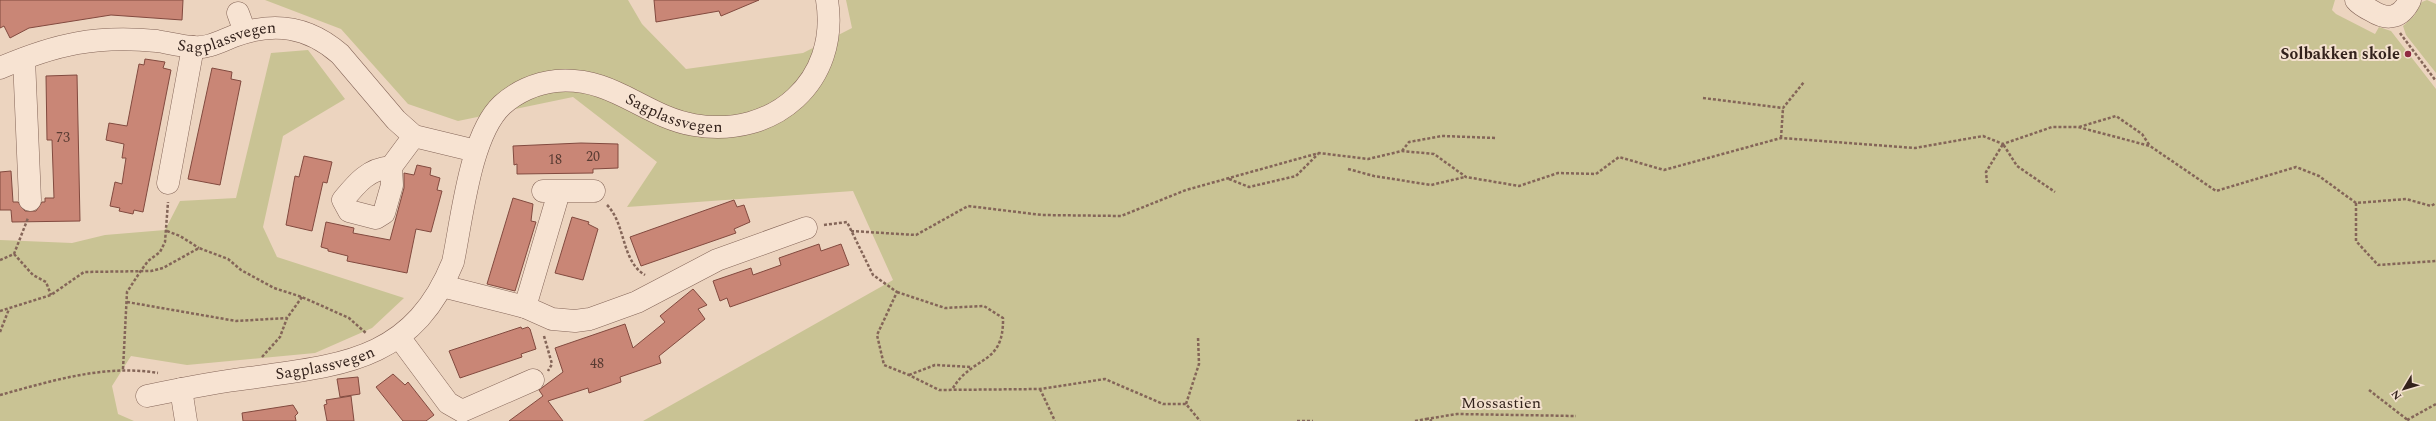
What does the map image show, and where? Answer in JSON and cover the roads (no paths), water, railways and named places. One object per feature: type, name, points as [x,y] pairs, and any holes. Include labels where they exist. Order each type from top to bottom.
[{"type":"street","name":"Sagplassvegen","points":[[147,396],[181,389],[327,366],[370,354],[400,337],[423,314],[442,286],[453,262],[476,151],[489,121],[502,105],[526,90],[550,82],[570,80],[596,83],[677,120],[703,126],[739,125],[758,121],[775,114],[791,103],[806,89],[824,59],[830,26],[827,0]]},
{"type":"street","points":[[2356,0],[2382,17],[2391,18],[2405,8],[2410,0]]},
{"type":"street","name":"Sagplassvegen","points":[[0,68],[68,43],[97,40],[157,41],[193,47],[214,45],[241,23],[297,29],[330,45],[364,81],[396,120],[414,136],[476,151]]},
{"type":"street","points":[[168,183],[193,47]]},
{"type":"street","points":[[24,59],[30,200]]},
{"type":"street","points":[[391,167],[414,136]]},
{"type":"street","points":[[531,310],[551,191],[594,191]]},
{"type":"street","points":[[442,286],[531,310],[562,321],[590,319],[637,302],[716,260],[806,228]]},
{"type":"street","points":[[400,337],[448,403],[462,411],[532,380]]},
{"type":"street","points":[[181,389],[186,421]]},
{"type":"place","name":"Solbakken skole","points":[[2408,54]]}]
